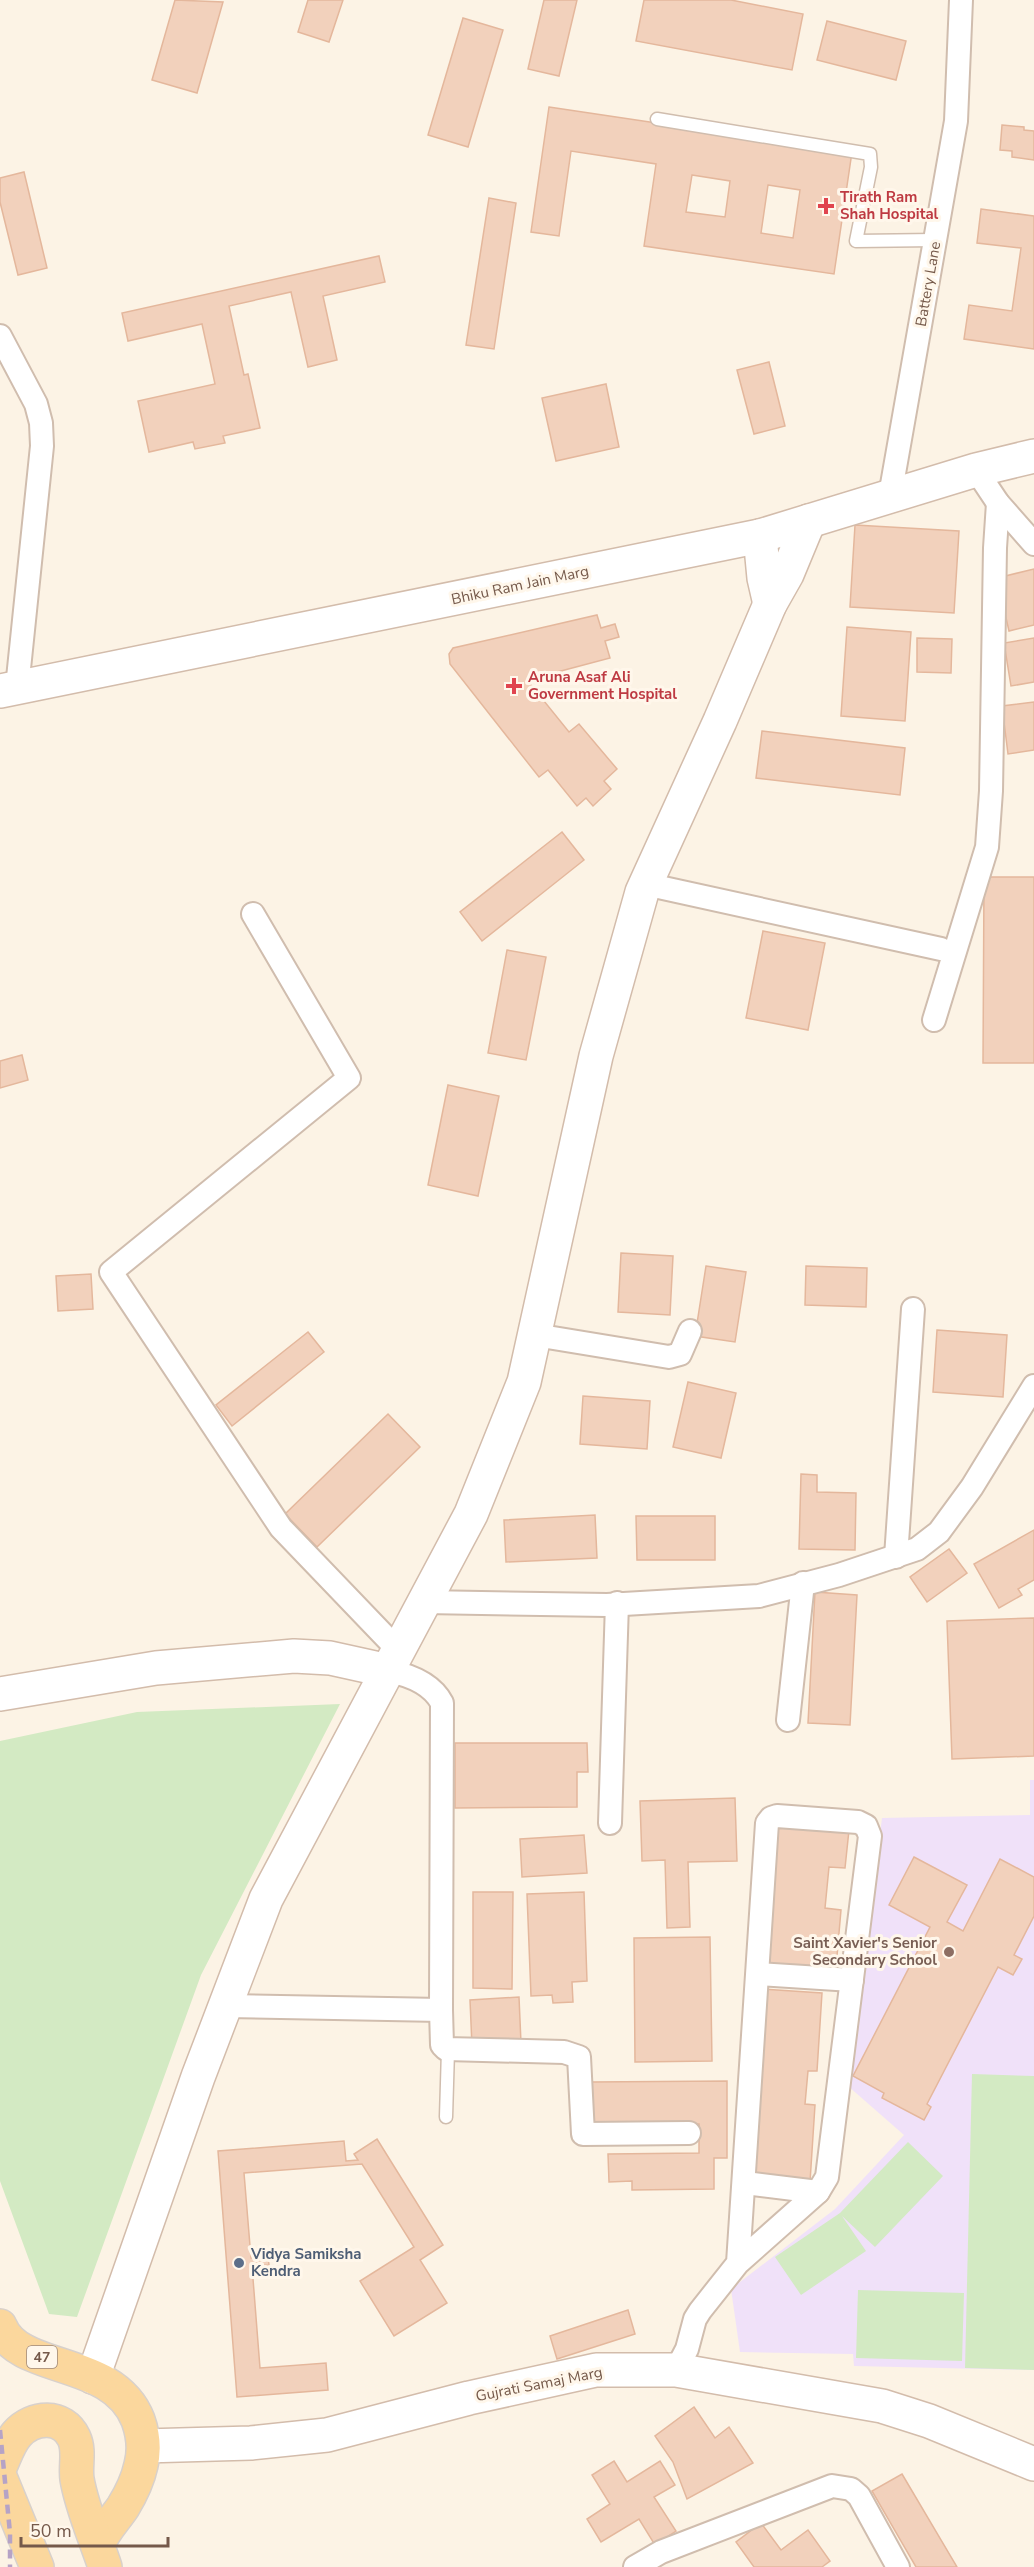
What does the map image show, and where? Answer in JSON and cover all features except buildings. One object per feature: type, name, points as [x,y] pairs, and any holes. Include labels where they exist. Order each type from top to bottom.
[{"type":"main road","name":"47","points":[[0,2326],[13,2359],[93,2377],[114,2388],[131,2406],[141,2428],[144,2446],[142,2464],[102,2556]]},
{"type":"main road","points":[[0,2467],[10,2444],[22,2429],[45,2420],[63,2424],[74,2437],[77,2445],[77,2480],[102,2556]]},
{"type":"main road","points":[[0,2477],[37,2567]]},
{"type":"street","name":"Battery Lane","points":[[890,496],[956,121],[961,0]]},
{"type":"street","points":[[0,336],[36,404],[41,423],[42,446],[9,690]]},
{"type":"street","name":"Bhiku Ram Jain Marg","points":[[9,690],[760,536],[976,470],[1034,456]]},
{"type":"street","points":[[976,470],[998,503],[1034,544]]},
{"type":"street","points":[[934,1020],[987,847],[991,791],[995,548],[998,503]]},
{"type":"street","points":[[93,2377],[266,1899],[471,1514],[524,1382],[596,1056],[645,884],[809,521]]},
{"type":"street","points":[[760,536],[764,578],[770,604]]},
{"type":"street","points":[[645,884],[941,949]]},
{"type":"street","points":[[253,914],[349,1078],[111,1272],[281,1528],[394,1661],[435,1693],[442,1703],[442,2045],[448,2050],[564,2052],[579,2057],[583,2134],[689,2133]]},
{"type":"street","points":[[896,1557],[913,1309]]},
{"type":"street","points":[[535,1335],[669,1357],[680,1354],[690,1331]]},
{"type":"street","points":[[424,1602],[617,1603],[751,1597],[896,1557],[917,1549],[939,1532],[978,1477],[1034,1386]]},
{"type":"street","points":[[788,1720],[803,1583]]},
{"type":"street","points":[[610,1823],[617,1603]]},
{"type":"street","points":[[0,1694],[156,1668],[294,1656],[394,1661]]},
{"type":"street","points":[[676,2370],[687,2349],[695,2319],[738,2263],[818,2192],[827,2177],[870,1836],[864,1824],[777,1816],[771,1818],[767,1823],[738,2263]]},
{"type":"street","points":[[758,1974],[852,1980]]},
{"type":"street","points":[[226,2006],[441,2010]]},
{"type":"street","points":[[745,2183],[818,2192]]},
{"type":"street","name":"Gujrati Samaj Marg","points":[[144,2446],[251,2443],[327,2435],[469,2398],[596,2370],[676,2370],[882,2406],[929,2421],[1034,2464]]},
{"type":"street","points":[[635,2567],[661,2552],[832,2486],[851,2489],[859,2496],[898,2567]]},
{"type":"lane","points":[[657,119],[870,154],[871,167],[856,241],[935,240]]},
{"type":"lane","points":[[446,2117],[448,2050]]},
{"type":"shaded area","name":"Saint Xavier's Senior Secondary School","points":[[1030,1780],[1034,1780],[1034,2370],[854,2366],[853,2354],[740,2352],[731,2289],[835,2209],[904,2135],[848,2086],[882,1818],[1030,1815]]},
{"type":"green space","points":[[340,1704],[201,1975],[77,2317],[49,2314],[0,2181],[0,1741],[137,1712]]},
{"type":"green space","points":[[972,2074],[1034,2076],[1034,2370],[965,2368]]},
{"type":"green space","points":[[908,2142],[943,2176],[875,2247],[842,2216],[866,2251],[801,2295],[775,2257],[840,2213]]},
{"type":"green space","points":[[858,2290],[964,2293],[962,2361],[856,2358]]},
{"type":"railway","points":[[0,2430],[10,2533],[10,2567]]},
{"type":"place","name":"Tirath Ram Shah Hospital","points":[[826,206]]},
{"type":"place","name":"Aruna Asaf Ali Government Hospital","points":[[514,686]]},
{"type":"place","name":"Saint Xavier's Senior Secondary School","points":[[949,1952]]},
{"type":"place","name":"Vidya Samiksha Kendra","points":[[239,2263]]}]
